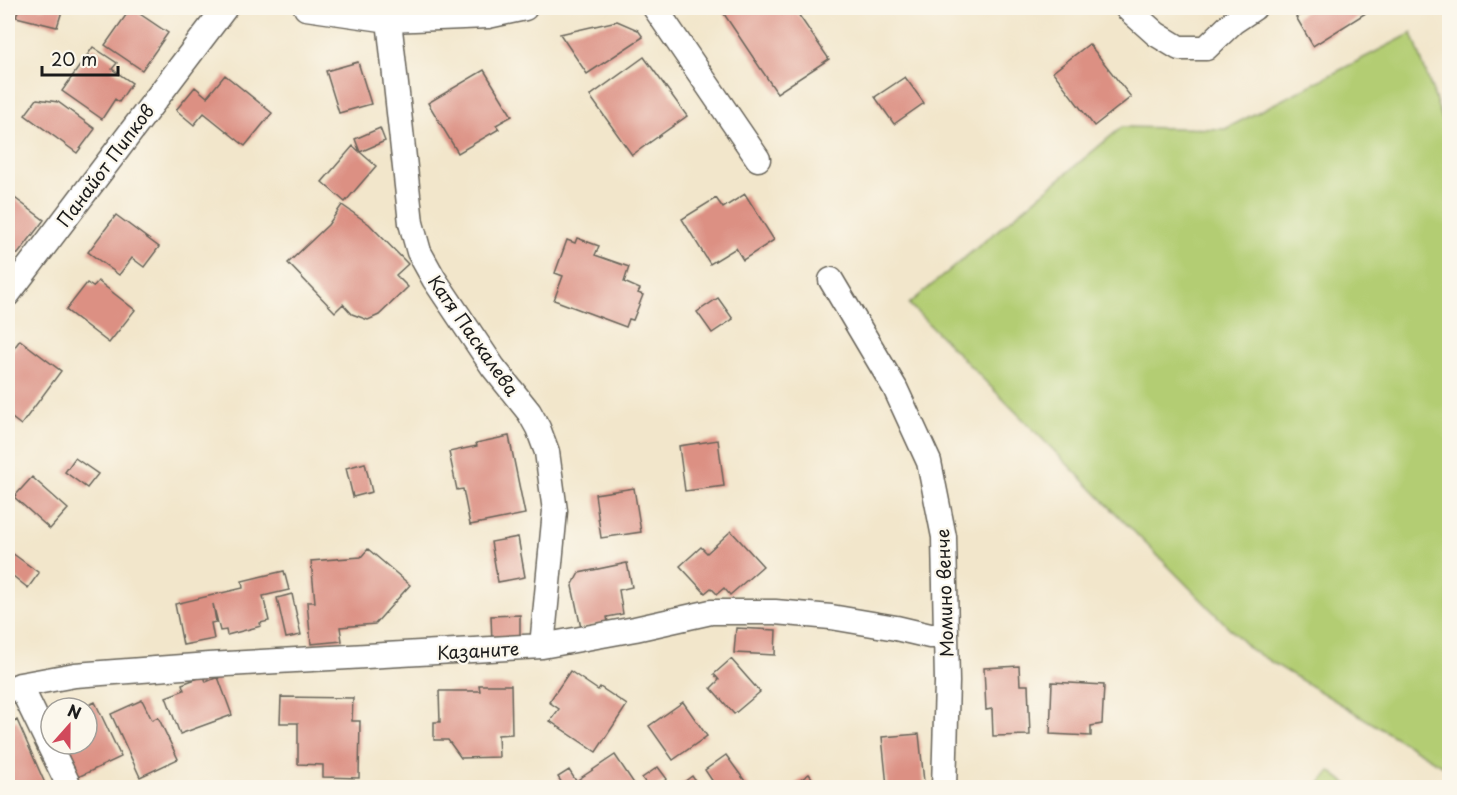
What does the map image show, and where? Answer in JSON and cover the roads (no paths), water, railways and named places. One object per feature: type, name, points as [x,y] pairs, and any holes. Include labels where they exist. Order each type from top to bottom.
[{"type":"street","name":"Панайот Пипков","points":[[8,294],[225,8]]},
{"type":"street","points":[[306,8],[389,20],[488,16],[525,8]]},
{"type":"street","points":[[656,8],[759,159]]},
{"type":"street","points":[[1127,8],[1156,34],[1179,48],[1206,48],[1233,22],[1254,8]]},
{"type":"street","name":"Катя Паскалева","points":[[389,20],[410,212],[419,252],[450,304],[493,367],[529,412],[547,452],[555,511],[542,646]]},
{"type":"street","name":"Момино венче","points":[[831,280],[895,388],[929,462],[944,537],[947,682],[944,788]]},
{"type":"street","name":"Казаните","points":[[14,687],[75,675],[542,646],[711,612],[776,612],[831,617],[930,636],[945,636]]},
{"type":"street","points":[[14,687],[70,788]]}]
